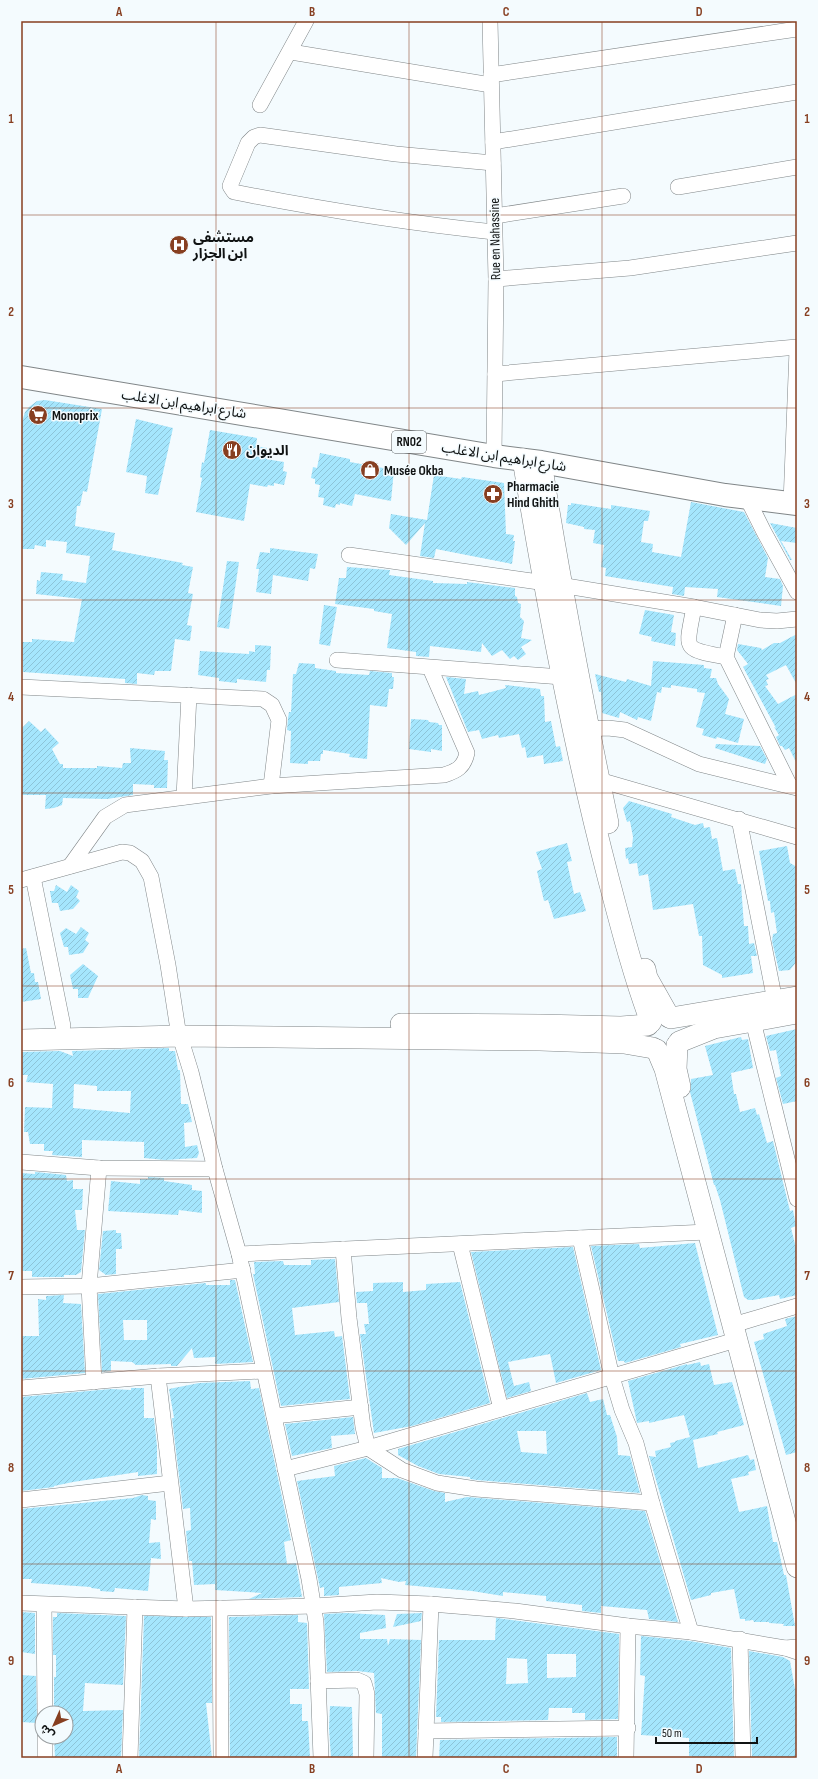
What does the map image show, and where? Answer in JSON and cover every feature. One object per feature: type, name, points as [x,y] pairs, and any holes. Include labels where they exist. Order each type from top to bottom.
[{"type":"main road","name":"شارع ابراهيم ابن الاغلب","points":[[21,377],[747,498],[794,504]]},
{"type":"street","points":[[260,105],[291,52],[306,21]]},
{"type":"street","name":"Rue en Nahassine","points":[[490,21],[496,279],[494,456]]},
{"type":"street","points":[[291,52],[491,80],[797,29]]},
{"type":"street","points":[[493,142],[797,92]]},
{"type":"street","points":[[493,163],[396,154],[260,135],[254,137],[248,143],[230,186],[234,192],[280,201],[391,220],[494,232]]},
{"type":"street","points":[[678,187],[797,167]]},
{"type":"street","points":[[495,216],[623,196]]},
{"type":"street","points":[[496,279],[630,268],[797,243]]},
{"type":"street","points":[[495,374],[797,347]]},
{"type":"street","points":[[794,504],[797,350]]},
{"type":"street","points":[[532,461],[552,584],[562,677],[592,781],[611,835],[647,978],[660,1020]]},
{"type":"street","points":[[747,498],[797,592]]},
{"type":"street","points":[[349,555],[552,584],[771,621],[797,619]]},
{"type":"street","points":[[552,584],[587,729],[592,781]]},
{"type":"street","points":[[694,607],[688,638],[689,646],[692,650],[698,652],[726,657]]},
{"type":"street","points":[[735,615],[726,657],[794,787]]},
{"type":"street","points":[[337,660],[562,677]]},
{"type":"street","points":[[70,866],[97,825],[113,810],[125,805],[272,786],[444,775],[455,772],[461,768],[467,754],[430,668]]},
{"type":"street","points":[[21,687],[189,694],[262,699],[272,705],[279,720],[272,786]]},
{"type":"street","points":[[184,797],[189,694]]},
{"type":"street","points":[[587,729],[608,728],[625,730],[700,764],[794,787]]},
{"type":"street","points":[[592,781],[739,819],[797,837]]},
{"type":"street","points":[[739,819],[775,1001]]},
{"type":"street","points":[[63,1026],[27,879],[122,852],[135,856],[148,868],[168,965],[179,1030],[243,1270],[263,1371],[274,1416],[314,1606],[316,1622],[321,1758]]},
{"type":"street","points":[[21,1040],[179,1030],[540,1025],[621,1027],[797,997]]},
{"type":"street","points":[[21,1028],[63,1026],[624,1043],[664,1051],[670,1050],[678,1044],[714,1028],[797,1013]]},
{"type":"street","points":[[660,1020],[679,1025],[681,1030],[676,1069],[797,1568]]},
{"type":"street","points":[[660,1020],[647,1037],[665,1069],[707,1232],[740,1331],[797,1524]]},
{"type":"street","points":[[753,1021],[797,1199]]},
{"type":"street","points":[[21,1162],[99,1168],[215,1169]]},
{"type":"street","points":[[94,1382],[89,1286],[99,1168]]},
{"type":"street","points":[[239,1254],[707,1232]]},
{"type":"street","points":[[580,1238],[612,1377],[622,1410],[636,1443],[652,1503],[691,1632]]},
{"type":"street","points":[[460,1244],[501,1409]]},
{"type":"street","points":[[343,1249],[360,1407],[368,1448],[402,1470],[437,1484],[476,1489],[652,1503]]},
{"type":"street","points":[[21,1287],[89,1286],[243,1270]]},
{"type":"street","points":[[285,1469],[368,1448],[612,1377],[740,1331],[797,1306]]},
{"type":"street","points":[[21,1388],[158,1376],[263,1371]]},
{"type":"street","points":[[158,1376],[186,1609]]},
{"type":"street","points":[[274,1416],[360,1407]]},
{"type":"street","points":[[21,1500],[170,1483]]},
{"type":"street","points":[[21,1603],[186,1609],[314,1606],[377,1602],[431,1604],[515,1611],[628,1626],[691,1632],[793,1649]]},
{"type":"street","points":[[425,1758],[431,1604]]},
{"type":"street","points":[[44,1605],[45,1705]]},
{"type":"street","points":[[130,1758],[135,1607]]},
{"type":"street","points":[[220,1608],[221,1758]]},
{"type":"street","points":[[626,1758],[628,1728],[628,1626]]},
{"type":"street","points":[[740,1639],[743,1758]]},
{"type":"street","points":[[318,1681],[357,1680],[364,1683],[367,1694],[366,1758]]},
{"type":"street","points":[[426,1731],[628,1728]]},
{"type":"street","points":[[45,1745],[45,1758]]},
{"type":"building","points":[[45,400],[102,409],[87,492],[83,491],[80,506],[77,506],[75,526],[115,533],[112,550],[183,563],[182,565],[193,567],[188,593],[193,594],[187,625],[192,626],[190,641],[175,639],[171,671],[155,671],[154,675],[137,673],[137,684],[125,683],[125,679],[23,672],[22,642],[32,642],[32,639],[74,642],[82,599],[36,594],[37,580],[40,581],[41,572],[63,574],[62,580],[86,583],[90,556],[66,553],[67,542],[46,540],[46,547],[35,545],[34,549],[21,549],[22,422],[25,412],[29,407],[37,401]]},
{"type":"building","points":[[136,419],[173,428],[158,495],[145,493],[147,476],[126,472]]},
{"type":"building","points":[[210,430],[257,438],[256,446],[267,448],[266,459],[284,462],[283,471],[287,472],[284,485],[274,483],[274,486],[268,485],[267,487],[250,484],[244,521],[196,512],[202,478],[200,477],[202,462],[204,463]]},
{"type":"building","points":[[320,453],[350,459],[350,462],[394,470],[391,501],[355,494],[352,506],[340,503],[340,505],[336,504],[335,508],[323,505],[324,498],[318,497],[320,485],[315,484],[315,479],[311,478],[313,467],[317,468]]},
{"type":"building","points":[[434,475],[504,483],[506,534],[514,535],[513,541],[515,541],[512,564],[436,549],[434,558],[420,556],[425,523],[406,545],[389,528],[391,514],[427,520]]},
{"type":"building","points":[[691,502],[744,512],[768,558],[765,577],[780,579],[783,586],[781,606],[717,597],[718,589],[685,587],[684,596],[672,594],[673,587],[605,576],[606,568],[601,567],[604,545],[593,543],[595,530],[584,529],[584,527],[566,523],[568,505],[571,505],[571,503],[611,509],[611,505],[650,511],[648,521],[644,521],[641,542],[653,544],[652,552],[681,557]]},
{"type":"building","points":[[770,523],[797,528],[797,543],[781,541],[792,560],[790,560]]},
{"type":"building","points":[[270,548],[318,554],[315,569],[310,568],[308,581],[273,575],[271,594],[256,592],[259,569],[256,569],[260,552],[270,553]]},
{"type":"building","points":[[227,561],[239,562],[229,629],[217,627]]},
{"type":"building","points":[[347,567],[390,570],[389,575],[433,581],[433,583],[467,584],[467,582],[515,588],[515,596],[517,597],[518,603],[521,604],[520,617],[524,621],[521,638],[532,640],[521,647],[526,654],[518,660],[514,656],[510,659],[502,650],[492,656],[482,643],[481,652],[430,646],[429,657],[416,656],[416,652],[387,648],[392,614],[374,611],[374,609],[335,604],[339,578],[346,578]]},
{"type":"building","points":[[324,605],[337,607],[330,646],[319,644]]},
{"type":"building","points":[[645,610],[674,615],[671,632],[676,633],[675,646],[651,641],[652,637],[639,634]]},
{"type":"building","points":[[797,634],[797,685],[786,665],[766,675],[769,679],[766,680],[768,685],[765,686],[778,704],[797,694],[797,764],[789,748],[785,750],[782,746],[780,746],[776,737],[779,735],[774,727],[776,728],[743,667],[748,664],[737,650],[738,644],[761,648],[762,650],[774,643],[780,643]]},
{"type":"building","points":[[255,645],[271,646],[270,670],[267,670],[266,682],[237,679],[237,683],[219,681],[219,678],[198,675],[200,651],[249,654],[249,651],[255,652]]},
{"type":"building","points":[[653,661],[704,665],[704,668],[712,669],[710,678],[716,678],[718,684],[729,699],[725,714],[744,719],[738,743],[717,737],[716,739],[702,735],[704,729],[696,727],[705,693],[697,692],[697,689],[671,685],[671,688],[662,687],[661,693],[657,692],[651,721],[638,717],[637,720],[620,712],[619,718],[602,713],[601,692],[599,692],[595,674],[626,682],[627,679],[651,686]]},
{"type":"building","points":[[299,663],[315,664],[315,668],[336,671],[336,673],[369,675],[370,671],[392,673],[392,677],[394,677],[393,689],[389,689],[387,707],[370,705],[367,759],[349,757],[350,754],[323,750],[320,761],[308,761],[308,764],[290,763],[291,731],[287,730],[288,718],[289,712],[291,712],[293,674],[296,674]]},
{"type":"building","points":[[446,677],[466,679],[464,694],[478,691],[479,695],[506,688],[505,685],[540,689],[541,696],[544,696],[545,722],[551,721],[556,747],[560,746],[563,761],[544,764],[543,755],[527,758],[525,747],[522,748],[519,734],[499,738],[498,735],[482,739],[479,730],[468,732]]},
{"type":"building","points":[[411,719],[428,720],[429,722],[442,725],[442,751],[431,749],[431,752],[409,749]]},
{"type":"building","points":[[29,721],[41,732],[45,728],[59,743],[52,749],[60,764],[63,764],[63,768],[97,768],[97,766],[122,768],[123,763],[131,763],[130,748],[165,751],[164,760],[168,760],[167,788],[154,788],[154,785],[133,784],[133,795],[107,799],[63,798],[62,805],[45,809],[46,795],[21,795],[21,729]]},
{"type":"building","points":[[716,744],[760,746],[767,759],[765,764],[715,748]]},
{"type":"building","points":[[629,801],[672,814],[671,817],[695,825],[703,823],[704,828],[710,827],[712,839],[717,838],[723,871],[735,869],[738,884],[741,884],[744,926],[748,926],[749,944],[754,943],[757,956],[751,956],[753,973],[722,978],[722,975],[703,965],[702,936],[699,936],[693,904],[653,910],[648,874],[639,876],[637,863],[629,864],[628,858],[626,859],[625,848],[632,847],[633,837],[630,821],[627,822],[623,808]]},
{"type":"building","points":[[567,843],[572,861],[567,862],[574,894],[580,892],[586,911],[554,919],[548,900],[544,901],[537,871],[542,869],[536,852]]},
{"type":"building","points":[[787,846],[790,863],[797,867],[797,961],[790,970],[779,971],[772,941],[773,934],[777,933],[774,912],[771,913],[770,901],[768,901],[759,851]]},
{"type":"building","points":[[56,885],[67,892],[71,885],[79,891],[76,897],[80,901],[73,909],[60,911],[58,903],[52,903],[50,891],[54,891]]},
{"type":"building","points":[[81,927],[89,933],[85,940],[89,943],[83,953],[69,955],[68,947],[64,947],[60,933],[66,928],[76,934]]},
{"type":"building","points":[[26,948],[31,973],[34,973],[35,982],[38,982],[41,999],[21,1002],[21,949]]},
{"type":"building","points":[[83,964],[98,976],[88,998],[78,998],[78,989],[73,989],[70,975]]},
{"type":"building","points":[[797,1029],[797,1101],[783,1104],[776,1078],[781,1076],[776,1050],[770,1051],[766,1036]]},
{"type":"building","points":[[741,1037],[742,1040],[748,1039],[753,1068],[731,1073],[734,1094],[736,1094],[740,1112],[755,1108],[757,1115],[759,1114],[767,1143],[773,1141],[790,1211],[793,1210],[796,1226],[791,1228],[797,1252],[797,1295],[780,1299],[779,1295],[753,1300],[748,1300],[744,1297],[720,1200],[714,1185],[690,1092],[691,1079],[713,1075],[705,1046]]},
{"type":"building","points":[[169,1048],[169,1051],[175,1051],[178,1070],[180,1070],[181,1104],[188,1104],[192,1122],[184,1123],[185,1147],[197,1145],[199,1153],[197,1158],[165,1160],[144,1158],[144,1142],[82,1140],[82,1157],[52,1155],[53,1151],[44,1151],[44,1144],[30,1144],[28,1132],[24,1132],[25,1107],[52,1108],[53,1084],[26,1082],[28,1075],[21,1075],[21,1052],[60,1051],[73,1056],[72,1051]],"holes":[[[74,1084],[97,1086],[97,1091],[131,1091],[130,1113],[73,1108]]]},
{"type":"building","points":[[35,1172],[66,1175],[67,1181],[73,1180],[73,1189],[83,1189],[82,1210],[75,1210],[77,1230],[85,1230],[81,1272],[76,1275],[64,1275],[64,1277],[32,1277],[32,1271],[21,1271],[21,1173],[35,1174]]},
{"type":"building","points":[[148,1177],[164,1178],[164,1181],[192,1185],[192,1190],[202,1191],[202,1213],[179,1210],[178,1215],[108,1211],[111,1181],[140,1184],[140,1179],[148,1179]]},
{"type":"building","points":[[116,1230],[116,1233],[121,1233],[122,1249],[116,1249],[116,1274],[106,1275],[99,1270],[103,1231]]},
{"type":"building","points":[[695,1243],[718,1335],[680,1344],[681,1347],[625,1363],[624,1361],[618,1361],[591,1246],[639,1244],[640,1248]]},
{"type":"building","points":[[573,1247],[601,1370],[556,1383],[550,1354],[508,1362],[514,1386],[529,1382],[531,1391],[507,1398],[471,1252]]},
{"type":"building","points":[[335,1259],[339,1302],[292,1308],[295,1335],[334,1331],[335,1337],[342,1336],[350,1399],[281,1406],[253,1274],[255,1274],[254,1262],[283,1261],[284,1265],[311,1265],[311,1260]]},
{"type":"building","points":[[230,1280],[235,1280],[253,1362],[215,1364],[215,1357],[194,1358],[192,1348],[177,1366],[171,1366],[171,1364],[136,1365],[132,1362],[111,1361],[111,1371],[102,1372],[98,1294],[206,1283],[206,1285],[230,1285]],"holes":[[[123,1320],[147,1320],[147,1340],[124,1340]]]},
{"type":"building","points":[[403,1282],[403,1292],[426,1290],[426,1284],[460,1282],[490,1403],[412,1426],[374,1433],[360,1334],[366,1334],[364,1324],[369,1324],[367,1303],[357,1303],[356,1292],[373,1291],[373,1283]]},
{"type":"building","points":[[64,1295],[63,1303],[81,1304],[85,1373],[21,1379],[21,1336],[39,1336],[38,1299],[46,1300],[46,1296]]},
{"type":"building","points":[[797,1316],[797,1452],[786,1455],[754,1342],[764,1339],[763,1334],[787,1326],[785,1319]]},
{"type":"building","points":[[700,1362],[701,1366],[709,1364],[714,1385],[732,1382],[744,1425],[717,1432],[718,1434],[693,1440],[698,1468],[748,1455],[750,1460],[754,1459],[756,1470],[748,1472],[749,1475],[731,1479],[739,1512],[767,1506],[773,1542],[777,1542],[784,1575],[786,1575],[795,1626],[783,1626],[784,1624],[754,1622],[753,1620],[745,1621],[745,1619],[740,1619],[734,1589],[711,1593],[711,1595],[691,1600],[649,1456],[656,1457],[655,1451],[671,1447],[670,1443],[690,1437],[684,1415],[649,1423],[649,1421],[637,1423],[628,1381],[687,1364]]},
{"type":"building","points":[[250,1381],[251,1389],[259,1388],[291,1540],[284,1542],[287,1564],[296,1563],[302,1597],[249,1599],[262,1593],[215,1590],[215,1584],[194,1585],[192,1561],[189,1561],[186,1531],[191,1530],[190,1508],[183,1509],[172,1418],[174,1418],[169,1389],[199,1383]]},
{"type":"building","points":[[131,1388],[144,1388],[144,1418],[154,1418],[157,1446],[157,1474],[138,1476],[138,1472],[73,1482],[54,1487],[21,1491],[21,1397],[111,1389],[131,1390]]},
{"type":"building","points":[[587,1393],[590,1402],[603,1399],[607,1415],[610,1415],[617,1437],[618,1455],[630,1456],[640,1493],[477,1480],[470,1479],[470,1477],[439,1474],[418,1466],[398,1455],[398,1449]],"holes":[[[517,1431],[546,1431],[547,1454],[521,1452]]]},
{"type":"building","points":[[353,1417],[355,1434],[331,1436],[332,1448],[292,1456],[285,1424]]},
{"type":"building","points":[[366,1458],[382,1468],[382,1478],[397,1478],[434,1491],[445,1493],[445,1502],[467,1497],[645,1511],[678,1622],[649,1619],[647,1610],[601,1606],[601,1613],[582,1611],[582,1605],[546,1601],[546,1596],[503,1592],[503,1596],[472,1591],[405,1585],[406,1581],[399,1582],[381,1578],[382,1583],[339,1587],[339,1595],[324,1596],[324,1587],[320,1588],[297,1481],[335,1476],[334,1466]]},
{"type":"building","points":[[142,1495],[148,1496],[148,1500],[156,1501],[156,1520],[151,1519],[149,1543],[160,1542],[161,1559],[151,1558],[148,1591],[115,1588],[114,1592],[100,1591],[100,1589],[91,1587],[31,1583],[32,1579],[21,1579],[21,1509],[133,1498]]},
{"type":"building","points":[[21,1612],[35,1613],[35,1654],[21,1652]]},
{"type":"building","points":[[57,1613],[126,1616],[123,1685],[85,1683],[83,1711],[123,1710],[121,1758],[55,1758],[54,1745],[74,1745],[74,1705],[54,1705],[56,1655],[53,1655],[53,1617],[57,1617]]},
{"type":"building","points":[[346,1613],[385,1615],[386,1628],[360,1633],[360,1639],[387,1639],[388,1646],[390,1639],[421,1640],[416,1758],[382,1758],[382,1714],[376,1713],[374,1673],[357,1671],[327,1672],[324,1614]]},
{"type":"building","points":[[422,1613],[421,1621],[393,1627],[397,1614]]},
{"type":"building","points":[[298,1615],[298,1622],[307,1623],[309,1689],[290,1689],[290,1704],[302,1704],[302,1721],[308,1721],[310,1758],[230,1758],[229,1617]]},
{"type":"building","points":[[144,1616],[211,1617],[212,1703],[206,1703],[212,1758],[139,1758]]},
{"type":"building","points":[[496,1618],[619,1634],[618,1719],[585,1720],[585,1713],[572,1713],[572,1708],[549,1708],[548,1720],[441,1722],[441,1717],[436,1717],[439,1640],[495,1640]],"holes":[[[547,1654],[576,1654],[576,1677],[547,1678]],[[507,1658],[527,1659],[528,1683],[506,1684]]]},
{"type":"building","points":[[641,1636],[690,1641],[731,1648],[734,1758],[692,1758],[692,1756],[689,1756],[689,1738],[641,1735],[645,1676],[640,1675]]},
{"type":"building","points":[[749,1651],[783,1657],[790,1661],[795,1689],[797,1687],[797,1758],[752,1758]]},
{"type":"building","points":[[21,1675],[36,1676],[37,1705],[34,1705],[34,1723],[21,1722]]},
{"type":"building","points":[[330,1706],[352,1707],[353,1758],[331,1758],[329,1728]]},
{"type":"building","points":[[617,1737],[617,1758],[439,1758],[440,1740]]},
{"type":"place","name":"مستشفى ابن الجزار","points":[[179,245]]},
{"type":"place","name":"Monoprix","points":[[38,415]]},
{"type":"place","name":"الديوان","points":[[232,450]]},
{"type":"place","name":"Musée Okba","points":[[370,470]]},
{"type":"place","name":"Pharmacie Hind Ghith","points":[[493,494]]}]
